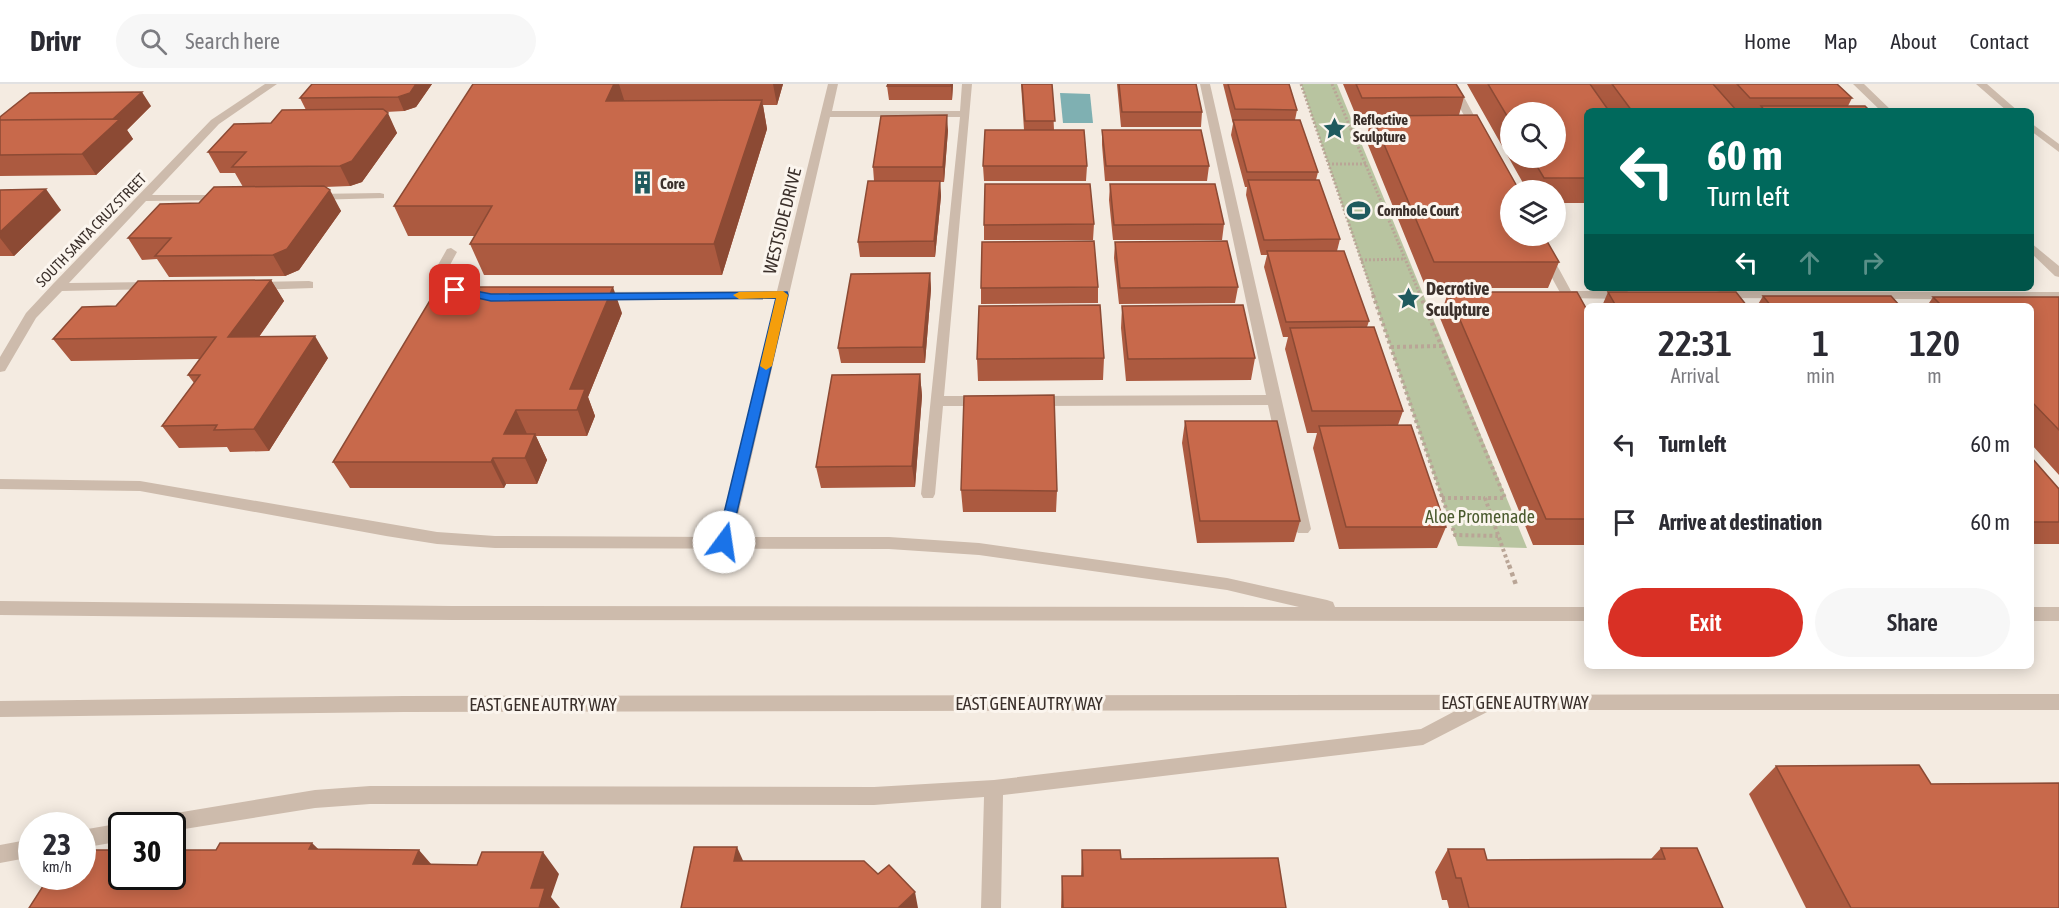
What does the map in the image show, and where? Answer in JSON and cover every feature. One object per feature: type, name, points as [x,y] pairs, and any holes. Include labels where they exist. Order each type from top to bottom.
[{"type":"street","name":"SOUTH SANTA CRUZ STREET","points":[[0,368],[31,315],[215,122],[272,84]]},
{"type":"street","name":"WESTSIDE DRIVE","points":[[724,542],[833,84]]},
{"type":"street","points":[[928,494],[967,84]]},
{"type":"street","points":[[1205,84],[1303,529]]},
{"type":"street","points":[[1452,84],[1484,143]]},
{"type":"street","points":[[1858,84],[1884,108]]},
{"type":"street","points":[[1981,84],[2009,108]]},
{"type":"street","points":[[826,114],[965,114]]},
{"type":"street","points":[[2034,128],[2059,149]]},
{"type":"street","points":[[297,197],[380,196]]},
{"type":"street","points":[[143,198],[238,197]]},
{"type":"street","points":[[1540,246],[1570,300],[1638,295]]},
{"type":"street","points":[[2034,249],[2059,273]]},
{"type":"street","points":[[451,252],[436,279],[455,290],[482,295]]},
{"type":"street","points":[[238,286],[309,285]]},
{"type":"street","points":[[57,287],[166,286]]},
{"type":"street","points":[[584,296],[783,295]]},
{"type":"street","points":[[1708,296],[2059,296]]},
{"type":"street","points":[[1018,401],[1274,400]]},
{"type":"street","points":[[937,401],[995,401]]},
{"type":"street","points":[[0,484],[140,486],[437,538],[495,542],[889,543],[979,549],[1227,584],[1353,613]]},
{"type":"street","points":[[0,608],[452,613],[1584,614]]},
{"type":"street","points":[[2034,614],[2059,614]]},
{"type":"street","points":[[186,820],[315,799],[370,795],[874,796],[994,788],[1423,737],[1490,702]]},
{"type":"street","name":"EAST GENE AUTRY WAY","points":[[0,709],[428,704],[2059,702]]},
{"type":"street","points":[[991,908],[994,788]]},
{"type":"street","points":[[0,854],[18,851]]},
{"type":"path","points":[[1301,84],[1455,535],[1498,536]]},
{"type":"path","points":[[1332,84],[1505,498],[1442,498]]},
{"type":"path","points":[[1328,164],[1366,164]]},
{"type":"path","points":[[1361,260],[1405,259]]},
{"type":"path","points":[[1390,347],[1441,346]]},
{"type":"path","points":[[1485,498],[1527,614]]},
{"type":"green space","name":"Aloe Promenade","points":[[1301,84],[1337,84],[1527,548],[1458,546]]},
{"type":"water","points":[[1060,93],[1090,94],[1093,123],[1063,123]]},
{"type":"building","points":[[312,84],[416,84],[410,93],[398,97],[300,98]]},
{"type":"building","points":[[473,84],[614,84],[606,101],[762,100],[714,244],[470,244],[492,206],[394,206]]},
{"type":"building","points":[[888,84],[951,84],[951,86],[887,86]]},
{"type":"building","points":[[1022,84],[1052,84],[1055,121],[1025,121]]},
{"type":"building","points":[[1119,84],[1196,84],[1202,112],[1122,112]]},
{"type":"building","points":[[1228,84],[1289,84],[1297,110],[1235,109]]},
{"type":"building","points":[[1356,84],[1456,84],[1464,97],[1362,98]]},
{"type":"building","points":[[1488,84],[1590,84],[1607,108],[1584,108],[1584,178],[1544,178],[1538,168],[1566,168],[1566,102],[1500,102],[1500,104]]},
{"type":"building","points":[[1612,84],[1713,84],[1734,108],[1630,108]]},
{"type":"building","points":[[1737,84],[1837,84],[1852,98],[1750,98]]},
{"type":"building","points":[[142,92],[113,119],[0,120],[0,117],[30,93]]},
{"type":"building","points":[[1761,106],[1865,106],[1867,108],[1763,108]]},
{"type":"building","points":[[383,109],[388,113],[352,161],[340,166],[232,167],[246,152],[208,152],[234,124],[271,123],[282,110]]},
{"type":"building","points":[[947,115],[943,167],[873,167],[881,116]]},
{"type":"building","points":[[1477,115],[1500,156],[1500,168],[1507,168],[1513,180],[1500,180],[1500,246],[1550,246],[1559,262],[1434,262],[1372,116]]},
{"type":"building","points":[[120,119],[82,154],[0,155],[0,120]]},
{"type":"building","points":[[1233,120],[1300,120],[1318,172],[1247,172]]},
{"type":"building","points":[[985,130],[1084,130],[1087,166],[983,166]]},
{"type":"building","points":[[1102,130],[1201,130],[1209,166],[1106,166]]},
{"type":"building","points":[[1248,180],[1319,180],[1340,239],[1264,240]]},
{"type":"building","points":[[868,181],[940,181],[934,241],[858,242]]},
{"type":"building","points":[[985,184],[1090,184],[1094,224],[984,225]]},
{"type":"building","points":[[1110,184],[1215,184],[1224,224],[1114,225]]},
{"type":"building","points":[[324,186],[330,190],[287,249],[273,255],[155,256],[171,238],[128,238],[160,204],[199,203],[214,187]]},
{"type":"building","points":[[46,189],[0,232],[0,190]]},
{"type":"building","points":[[1094,241],[1098,287],[981,288],[982,242]]},
{"type":"building","points":[[1227,241],[1238,287],[1120,288],[1115,242]]},
{"type":"building","points":[[1267,251],[1344,251],[1369,321],[1286,322]]},
{"type":"building","points":[[930,273],[923,347],[838,348],[851,274]]},
{"type":"building","points":[[271,280],[228,337],[315,336],[254,429],[214,430],[217,425],[162,426],[200,375],[188,375],[216,337],[53,339],[82,307],[116,306],[138,281]]},
{"type":"building","points":[[438,287],[613,287],[570,389],[585,389],[577,410],[516,410],[504,434],[535,434],[525,458],[493,458],[491,462],[333,462]]},
{"type":"building","points":[[1448,292],[1577,292],[1584,305],[1584,519],[1546,519]]},
{"type":"building","points":[[1608,292],[1736,292],[1745,303],[1614,303]]},
{"type":"building","points":[[1763,296],[1891,296],[1897,303],[1769,303]]},
{"type":"building","points":[[1933,297],[2059,297],[2059,430],[2034,404],[2034,303],[1939,303]]},
{"type":"building","points":[[1100,305],[1104,358],[977,359],[979,306]]},
{"type":"building","points":[[1243,305],[1255,358],[1128,359],[1122,306]]},
{"type":"building","points":[[1374,327],[1403,411],[1312,411],[1290,328]]},
{"type":"building","points":[[920,374],[912,466],[816,467],[832,375]]},
{"type":"building","points":[[1054,395],[1057,491],[961,490],[964,396]]},
{"type":"building","points":[[1185,421],[1277,421],[1300,521],[1200,521]]},
{"type":"building","points":[[1411,425],[1446,527],[1346,527],[1319,426]]},
{"type":"building","points":[[2034,460],[2059,489],[2059,522],[2034,522]]},
{"type":"building","points":[[1919,765],[1931,784],[2059,783],[2059,908],[1851,908],[1776,766]]},
{"type":"building","points":[[220,843],[312,843],[309,849],[419,850],[413,864],[477,865],[482,852],[543,852],[531,888],[545,888],[539,908],[29,908],[41,890],[96,890],[96,850],[108,850],[108,890],[186,890],[186,850],[216,850]]},
{"type":"building","points":[[694,847],[737,847],[734,861],[864,861],[878,874],[889,865],[915,892],[898,908],[681,908]]},
{"type":"building","points":[[1661,848],[1697,848],[1723,908],[1469,908],[1461,878],[1456,878],[1448,849],[1484,849],[1487,860],[1665,859]]},
{"type":"building","points":[[1082,850],[1120,850],[1121,859],[1278,858],[1286,908],[1063,908],[1062,876],[1083,876]]},
{"type":"slow traffic","points":[[739,295],[783,295],[766,366]]},
{"type":"place","name":"Reflective Sculpture","points":[[1335,128]]},
{"type":"place","name":"Core","points":[[642,183]]},
{"type":"place","name":"Cornhole Court","points":[[1359,210]]},
{"type":"place","name":"Decrotive Sculpture","points":[[1408,298]]},
{"type":"route","points":[[455,290],[491,297],[783,295],[724,542]]}]
